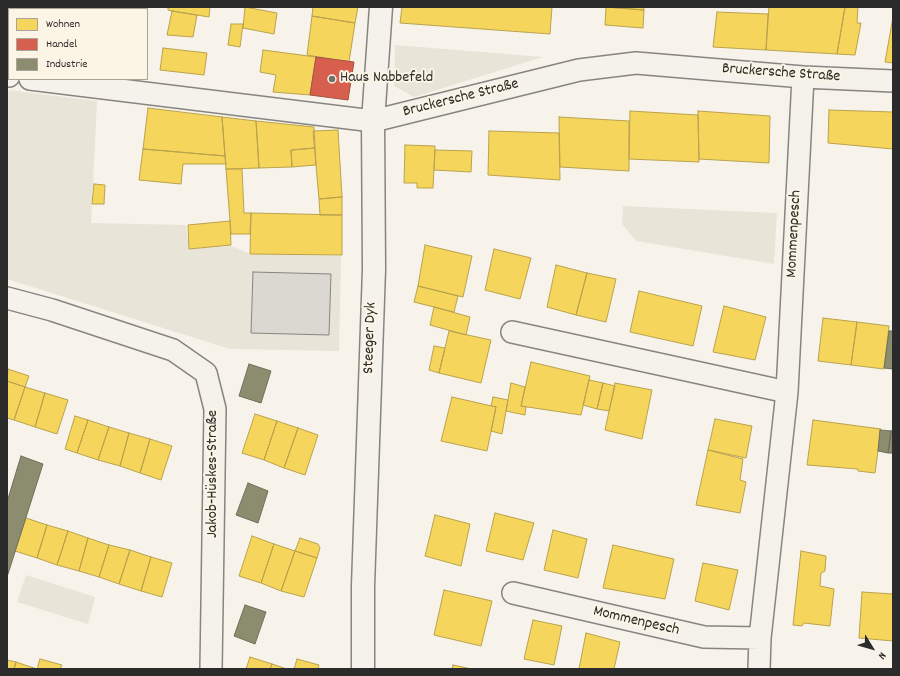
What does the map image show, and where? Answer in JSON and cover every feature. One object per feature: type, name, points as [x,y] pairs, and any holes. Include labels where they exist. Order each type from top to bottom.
[{"type":"street","name":"Steeger Dyk","points":[[363,669],[363,586],[374,269],[373,122],[381,7]]},
{"type":"street","name":"Bruckersche Straße","points":[[38,80],[373,122],[579,70],[636,63],[803,77],[893,81]]},
{"type":"street","name":"Mommenpesch","points":[[759,669],[760,638],[787,392],[803,77]]},
{"type":"street","name":"Jakob-Hüskes-Straße","points":[[7,298],[52,310],[173,350],[206,374],[215,409],[211,669]]},
{"type":"street","points":[[512,332],[787,392]]},
{"type":"street","name":"Mommenpesch","points":[[512,593],[704,638],[760,638]]},
{"type":"shaded area","points":[[395,45],[543,57],[414,97],[394,86]]},
{"type":"shaded area","points":[[9,90],[97,101],[91,223],[186,225],[189,249],[232,246],[250,254],[341,256],[339,351],[230,349],[7,279],[7,91]]},
{"type":"shaded area","points":[[623,206],[777,213],[774,264],[636,241],[622,224]]},
{"type":"shaded area","points":[[26,575],[95,597],[88,624],[17,602]]},
{"type":"building: Wohnen","points":[[79,7],[102,7],[102,8]]},
{"type":"building: Wohnen","points":[[102,7],[131,7],[131,8]]},
{"type":"building: Wohnen","points":[[168,7],[210,7],[209,17],[172,11],[168,10]]},
{"type":"building: Wohnen","points":[[245,7],[277,13],[274,34],[243,28]]},
{"type":"building: Wohnen","points":[[313,7],[358,7],[355,23],[312,16]]},
{"type":"building: Wohnen","points":[[402,7],[552,7],[550,34],[400,23]]},
{"type":"building: Wohnen","points":[[606,7],[644,10],[643,28],[605,25]]},
{"type":"building: Wohnen","points":[[606,7],[644,7],[644,10]]},
{"type":"building: Wohnen","points":[[769,7],[845,7],[837,54],[766,50]]},
{"type":"building: Wohnen","points":[[845,7],[858,7],[857,23],[861,23],[855,55],[837,54]]},
{"type":"building: Wohnen","points":[[172,11],[197,15],[193,37],[167,35]]},
{"type":"building: Wohnen","points":[[717,12],[768,14],[766,50],[713,47]]},
{"type":"building: Wohnen","points":[[312,16],[355,23],[349,62],[307,55]]},
{"type":"building: Wohnen","points":[[893,17],[893,63],[885,62]]},
{"type":"building: Wohnen","points":[[231,24],[243,24],[240,47],[228,45]]},
{"type":"building: Wohnen","points":[[163,48],[207,53],[204,75],[160,70]]},
{"type":"building: Wohnen","points":[[263,50],[316,57],[310,95],[273,92],[276,75],[260,72]]},
{"type":"building: Wohnen","points":[[148,108],[222,117],[225,156],[143,149]]},
{"type":"building: Wohnen","points":[[829,110],[893,112],[893,149],[828,143]]},
{"type":"building: Wohnen","points":[[630,111],[698,115],[699,162],[629,159]]},
{"type":"building: Wohnen","points":[[698,111],[770,116],[769,163],[699,159]]},
{"type":"building: Wohnen","points":[[222,117],[256,121],[259,168],[226,169]]},
{"type":"building: Wohnen","points":[[559,117],[629,121],[629,171],[560,167]]},
{"type":"building: Wohnen","points":[[256,121],[314,127],[315,148],[291,150],[292,167],[259,168]]},
{"type":"building: Wohnen","points":[[338,130],[342,197],[319,199],[313,131]]},
{"type":"building: Wohnen","points":[[489,131],[559,133],[560,180],[488,175]]},
{"type":"building: Wohnen","points":[[405,145],[435,146],[433,188],[417,188],[417,183],[404,183]]},
{"type":"building: Wohnen","points":[[315,148],[316,165],[292,167],[291,150]]},
{"type":"building: Wohnen","points":[[143,149],[225,156],[226,164],[183,164],[181,184],[139,180]]},
{"type":"building: Wohnen","points":[[435,150],[472,151],[471,172],[434,170]]},
{"type":"building: Wohnen","points":[[226,169],[242,169],[244,213],[251,213],[250,234],[231,234]]},
{"type":"building: Wohnen","points":[[94,184],[105,185],[104,204],[92,204]]},
{"type":"building: Wohnen","points":[[342,197],[342,215],[320,215],[319,199]]},
{"type":"building: Wohnen","points":[[251,213],[342,215],[342,255],[250,254]]},
{"type":"building: Wohnen","points":[[230,221],[231,245],[189,249],[188,225]]},
{"type":"building: Wohnen","points":[[425,245],[472,256],[463,297],[418,286]]},
{"type":"building: Wohnen","points":[[494,249],[531,258],[520,299],[485,290]]},
{"type":"building: Wohnen","points":[[556,265],[587,273],[576,315],[547,307]]},
{"type":"building: Wohnen","points":[[587,273],[616,279],[606,322],[576,315]]},
{"type":"building: Wohnen","points":[[418,286],[458,296],[454,312],[414,302]]},
{"type":"building: Wohnen","points":[[639,291],[702,306],[693,346],[630,332]]},
{"type":"building: Wohnen","points":[[724,306],[766,317],[755,360],[713,352]]},
{"type":"building: Wohnen","points":[[434,307],[470,317],[466,335],[430,325]]},
{"type":"building: Wohnen","points":[[823,318],[857,322],[851,365],[818,361]]},
{"type":"building: Wohnen","points":[[857,322],[889,326],[884,369],[851,365]]},
{"type":"building: Wohnen","points":[[449,331],[491,340],[481,383],[439,373]]},
{"type":"building: Wohnen","points":[[434,346],[445,348],[439,373],[429,370]]},
{"type":"building: Wohnen","points":[[531,362],[590,376],[581,415],[521,406]]},
{"type":"building: Wohnen","points":[[8,369],[29,376],[25,387],[7,381]]},
{"type":"building: Wohnen","points":[[589,380],[603,383],[597,409],[583,405]]},
{"type":"building: Wohnen","points":[[7,381],[25,387],[14,420],[7,418]]},
{"type":"building: Wohnen","points":[[511,383],[525,387],[521,406],[526,407],[525,415],[506,411]]},
{"type":"building: Wohnen","points":[[603,383],[615,386],[609,411],[597,409]]},
{"type":"building: Wohnen","points":[[615,383],[652,390],[642,439],[605,430]]},
{"type":"building: Wohnen","points":[[25,387],[45,393],[35,427],[14,420]]},
{"type":"building: Wohnen","points":[[45,393],[68,400],[57,434],[35,427]]},
{"type":"building: Wohnen","points":[[452,397],[496,407],[487,451],[441,441]]},
{"type":"building: Wohnen","points":[[493,397],[508,400],[502,434],[491,431],[496,407],[491,406]]},
{"type":"building: Wohnen","points":[[255,414],[277,421],[264,460],[242,453]]},
{"type":"building: Wohnen","points":[[75,416],[88,420],[77,453],[65,449]]},
{"type":"building: Wohnen","points":[[715,419],[752,426],[746,458],[708,450]]},
{"type":"building: Wohnen","points":[[88,420],[109,427],[98,460],[77,453]]},
{"type":"building: Wohnen","points":[[813,420],[881,429],[875,473],[858,471],[858,469],[807,465]]},
{"type":"building: Wohnen","points":[[277,421],[298,428],[284,468],[264,460]]},
{"type":"building: Wohnen","points":[[109,427],[129,433],[120,466],[98,460]]},
{"type":"building: Wohnen","points":[[298,428],[318,435],[305,475],[284,468]]},
{"type":"building: Wohnen","points":[[129,433],[150,439],[140,473],[120,466]]},
{"type":"building: Wohnen","points":[[150,439],[172,446],[161,480],[140,473]]},
{"type":"building: Wohnen","points":[[708,450],[743,459],[740,480],[746,482],[740,513],[696,505]]},
{"type":"building: Wohnen","points":[[495,513],[534,523],[523,560],[486,551]]},
{"type":"building: Wohnen","points":[[435,515],[470,524],[461,566],[425,556]]},
{"type":"building: Wohnen","points":[[26,518],[47,525],[37,558],[15,551]]},
{"type":"building: Wohnen","points":[[47,525],[68,531],[57,565],[37,558]]},
{"type":"building: Wohnen","points":[[553,530],[587,539],[578,578],[544,570]]},
{"type":"building: Wohnen","points":[[68,531],[88,538],[79,571],[57,565]]},
{"type":"building: Wohnen","points":[[252,536],[274,544],[261,583],[239,576]]},
{"type":"building: Wohnen","points":[[88,538],[109,545],[99,577],[79,571]]},
{"type":"building: Wohnen","points":[[300,538],[318,544],[320,548],[317,558],[295,551]]},
{"type":"building: Wohnen","points":[[274,544],[295,551],[281,591],[261,583]]},
{"type":"building: Wohnen","points":[[109,545],[130,550],[119,584],[99,577]]},
{"type":"building: Wohnen","points":[[613,545],[674,559],[665,599],[603,588]]},
{"type":"building: Wohnen","points":[[130,550],[151,557],[141,591],[119,584]]},
{"type":"building: Wohnen","points":[[295,551],[317,558],[304,597],[281,591]]},
{"type":"building: Wohnen","points":[[801,551],[826,556],[825,571],[821,573],[820,586],[834,589],[830,626],[804,623],[802,626],[793,625]]},
{"type":"building: Wohnen","points":[[151,557],[172,563],[162,597],[141,591]]},
{"type":"building: Wohnen","points":[[703,563],[738,570],[729,610],[695,601]]},
{"type":"building: Wohnen","points":[[444,590],[492,601],[481,646],[434,635]]},
{"type":"building: Wohnen","points":[[862,592],[893,594],[893,641],[859,638]]},
{"type":"building: Wohnen","points":[[533,620],[562,626],[554,665],[524,659]]},
{"type":"building: Wohnen","points":[[586,633],[620,642],[614,669],[579,669]]},
{"type":"building: Wohnen","points":[[250,657],[272,664],[270,669],[246,669]]},
{"type":"building: Wohnen","points":[[40,659],[62,665],[60,669],[37,669]]},
{"type":"building: Wohnen","points":[[297,659],[319,665],[318,669],[294,669]]},
{"type":"building: Wohnen","points":[[7,660],[16,662],[14,669],[7,669]]},
{"type":"building: Wohnen","points":[[16,662],[37,669],[14,669]]},
{"type":"building: Wohnen","points":[[272,664],[287,669],[270,669]]},
{"type":"building: Wohnen","points":[[453,665],[472,669],[452,669]]},
{"type":"building: Handel","name":"Haus Nabbefeld","points":[[316,57],[354,62],[348,100],[310,95]]},
{"type":"building: Industrie","points":[[889,331],[893,331],[893,369],[884,368]]},
{"type":"building: Industrie","points":[[249,364],[271,371],[261,403],[239,396]]},
{"type":"building: Industrie","points":[[880,430],[891,431],[888,453],[878,451]]},
{"type":"building: Industrie","points":[[891,431],[893,431],[893,453],[888,453]]},
{"type":"building: Industrie","points":[[21,456],[43,464],[7,577],[7,502]]},
{"type":"building: Industrie","points":[[248,483],[268,491],[258,523],[236,515]]},
{"type":"building: Industrie","points":[[245,605],[266,612],[255,644],[234,636]]},
{"type":"building: Sonstige","points":[[253,272],[331,274],[329,335],[251,333]]},
{"type":"place","name":"Haus Nabbefeld","points":[[332,79]]}]
